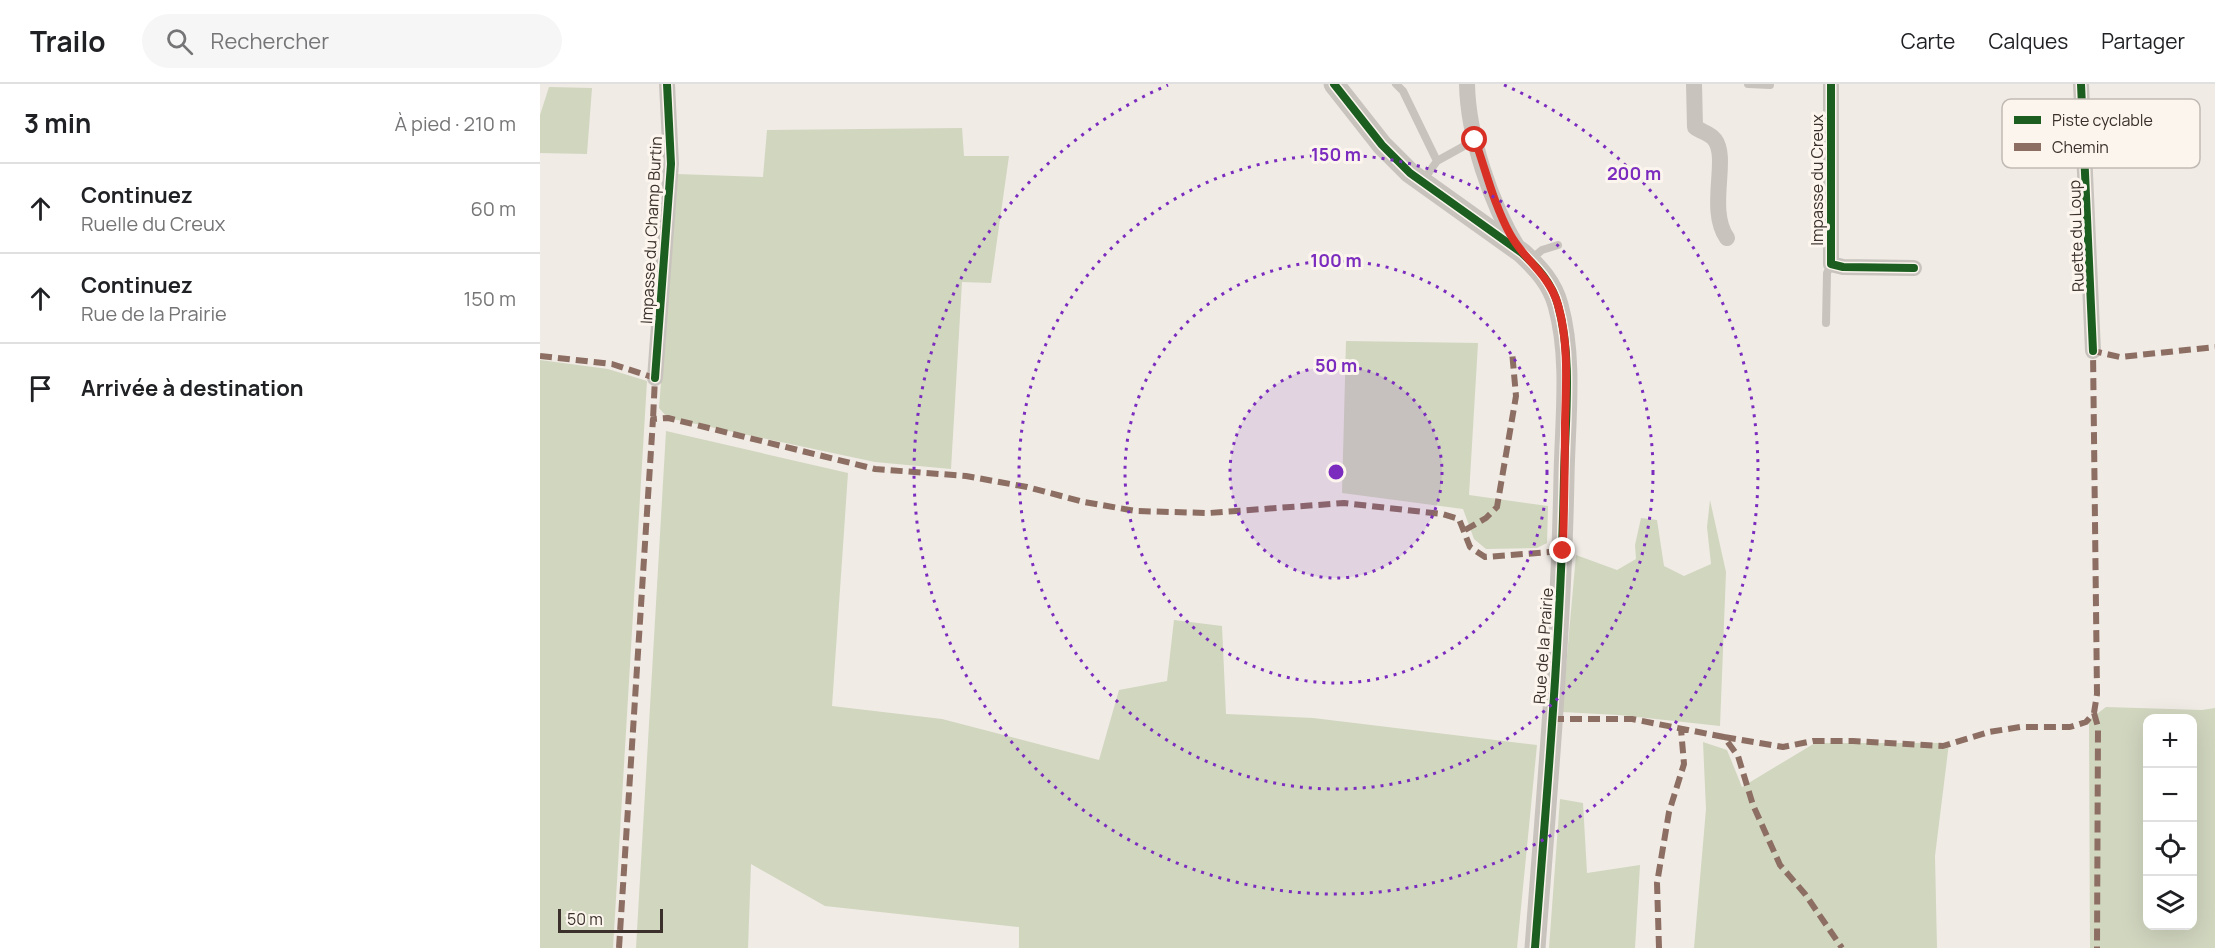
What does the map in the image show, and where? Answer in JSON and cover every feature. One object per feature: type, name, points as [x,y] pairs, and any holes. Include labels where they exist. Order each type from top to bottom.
[{"type":"street","name":"Impasse du Champ Burtin","points":[[655,378],[671,175],[667,84]]},
{"type":"street","name":"Rue de la Prairie","points":[[1334,84],[1382,145],[1422,182],[1526,257],[1546,279],[1558,304],[1564,339],[1566,386],[1563,551],[1535,948]]},
{"type":"street","points":[[1467,84],[1470,120],[1497,205],[1526,257]]},
{"type":"street","points":[[1694,84],[1695,127],[1710,135],[1718,148],[1718,220],[1727,238]]},
{"type":"street","name":"Impasse du Creux","points":[[1831,84],[1831,264],[1843,267],[1914,268]]},
{"type":"street","name":"Ruette du Loup","points":[[2081,84],[2082,99]]},
{"type":"street","name":"Ruette du Loup","points":[[2085,168],[2093,351]]},
{"type":"street","points":[[1475,219],[1497,205]]},
{"type":"lane","points":[[1396,84],[1403,91],[1437,161]]},
{"type":"lane","points":[[1748,84],[1770,85]]},
{"type":"lane","points":[[1422,182],[1437,161],[1475,140]]},
{"type":"lane","points":[[1526,257],[1558,244]]},
{"type":"lane","points":[[1826,323],[1827,273],[1831,264]]},
{"type":"green space","points":[[549,87],[592,88],[587,154],[540,153],[540,115]]},
{"type":"green space","points":[[962,128],[964,156],[1009,156],[991,283],[962,282],[951,469],[875,462],[668,418],[659,408],[677,174],[763,177],[767,130]]},
{"type":"green space","points":[[1346,341],[1478,343],[1469,495],[1548,506],[1547,543],[1537,548],[1486,549],[1474,539],[1463,509],[1342,493]]},
{"type":"green space","points":[[540,360],[608,369],[647,381],[613,948],[540,948]]},
{"type":"green space","points":[[666,431],[848,473],[832,706],[942,719],[1099,760],[1119,690],[1167,681],[1174,620],[1222,626],[1226,714],[1313,718],[1537,745],[1517,948],[1019,948],[1019,927],[825,906],[751,864],[748,948],[636,948]]},
{"type":"green space","points":[[1710,500],[1726,572],[1720,726],[1619,715],[1562,712],[1576,555],[1617,570],[1636,559],[1635,545],[1641,518],[1657,520],[1664,566],[1684,576],[1711,564],[1707,527]]},
{"type":"green space","points":[[2106,707],[2202,710],[2215,708],[2215,948],[2090,948],[2089,720]]},
{"type":"green space","points":[[1703,742],[1727,750],[1742,787],[1815,743],[1949,743],[1935,856],[1937,948],[1694,948],[1706,809]]},
{"type":"green space","points":[[1560,799],[1583,803],[1587,873],[1640,865],[1635,948],[1549,948]]},
{"type":"marked path","points":[[1724,737],[1783,747],[1813,741],[1943,746],[1989,732],[2020,727],[2070,727],[2086,722],[2094,713],[2097,694],[2093,351],[2120,357],[2215,347]]},
{"type":"marked path","points":[[1465,530],[1486,518],[1497,507],[1516,396],[1512,351]]},
{"type":"marked path","points":[[540,356],[612,364],[655,378],[653,419]]},
{"type":"marked path","points":[[619,948],[653,419],[668,418],[875,469],[966,476],[1136,511],[1209,513],[1344,503],[1442,514],[1459,519],[1470,547],[1485,557],[1563,551]]},
{"type":"marked path","points":[[2094,713],[2098,727],[2097,948]]},
{"type":"marked path","points":[[1552,719],[1632,719],[1724,737],[1738,756],[1753,805],[1780,865],[1805,894],[1842,948]]},
{"type":"marked path","points":[[1659,948],[1657,883],[1669,812],[1684,764],[1681,729]]},
{"type":"cycle path","points":[[655,378],[671,164],[667,84]]},
{"type":"cycle path","points":[[1334,84],[1382,145],[1410,173],[1522,253],[1539,270],[1555,297],[1563,326],[1567,368],[1560,595],[1535,948]]},
{"type":"cycle path","points":[[1831,84],[1831,264],[1843,267],[1914,268]]},
{"type":"cycle path","points":[[2081,84],[2082,99]]},
{"type":"cycle path","points":[[2085,168],[2093,351]]},
{"type":"route","points":[[1475,140],[1497,205],[1510,235],[1522,253],[1546,279],[1558,304],[1564,339],[1566,386],[1563,551]]}]
